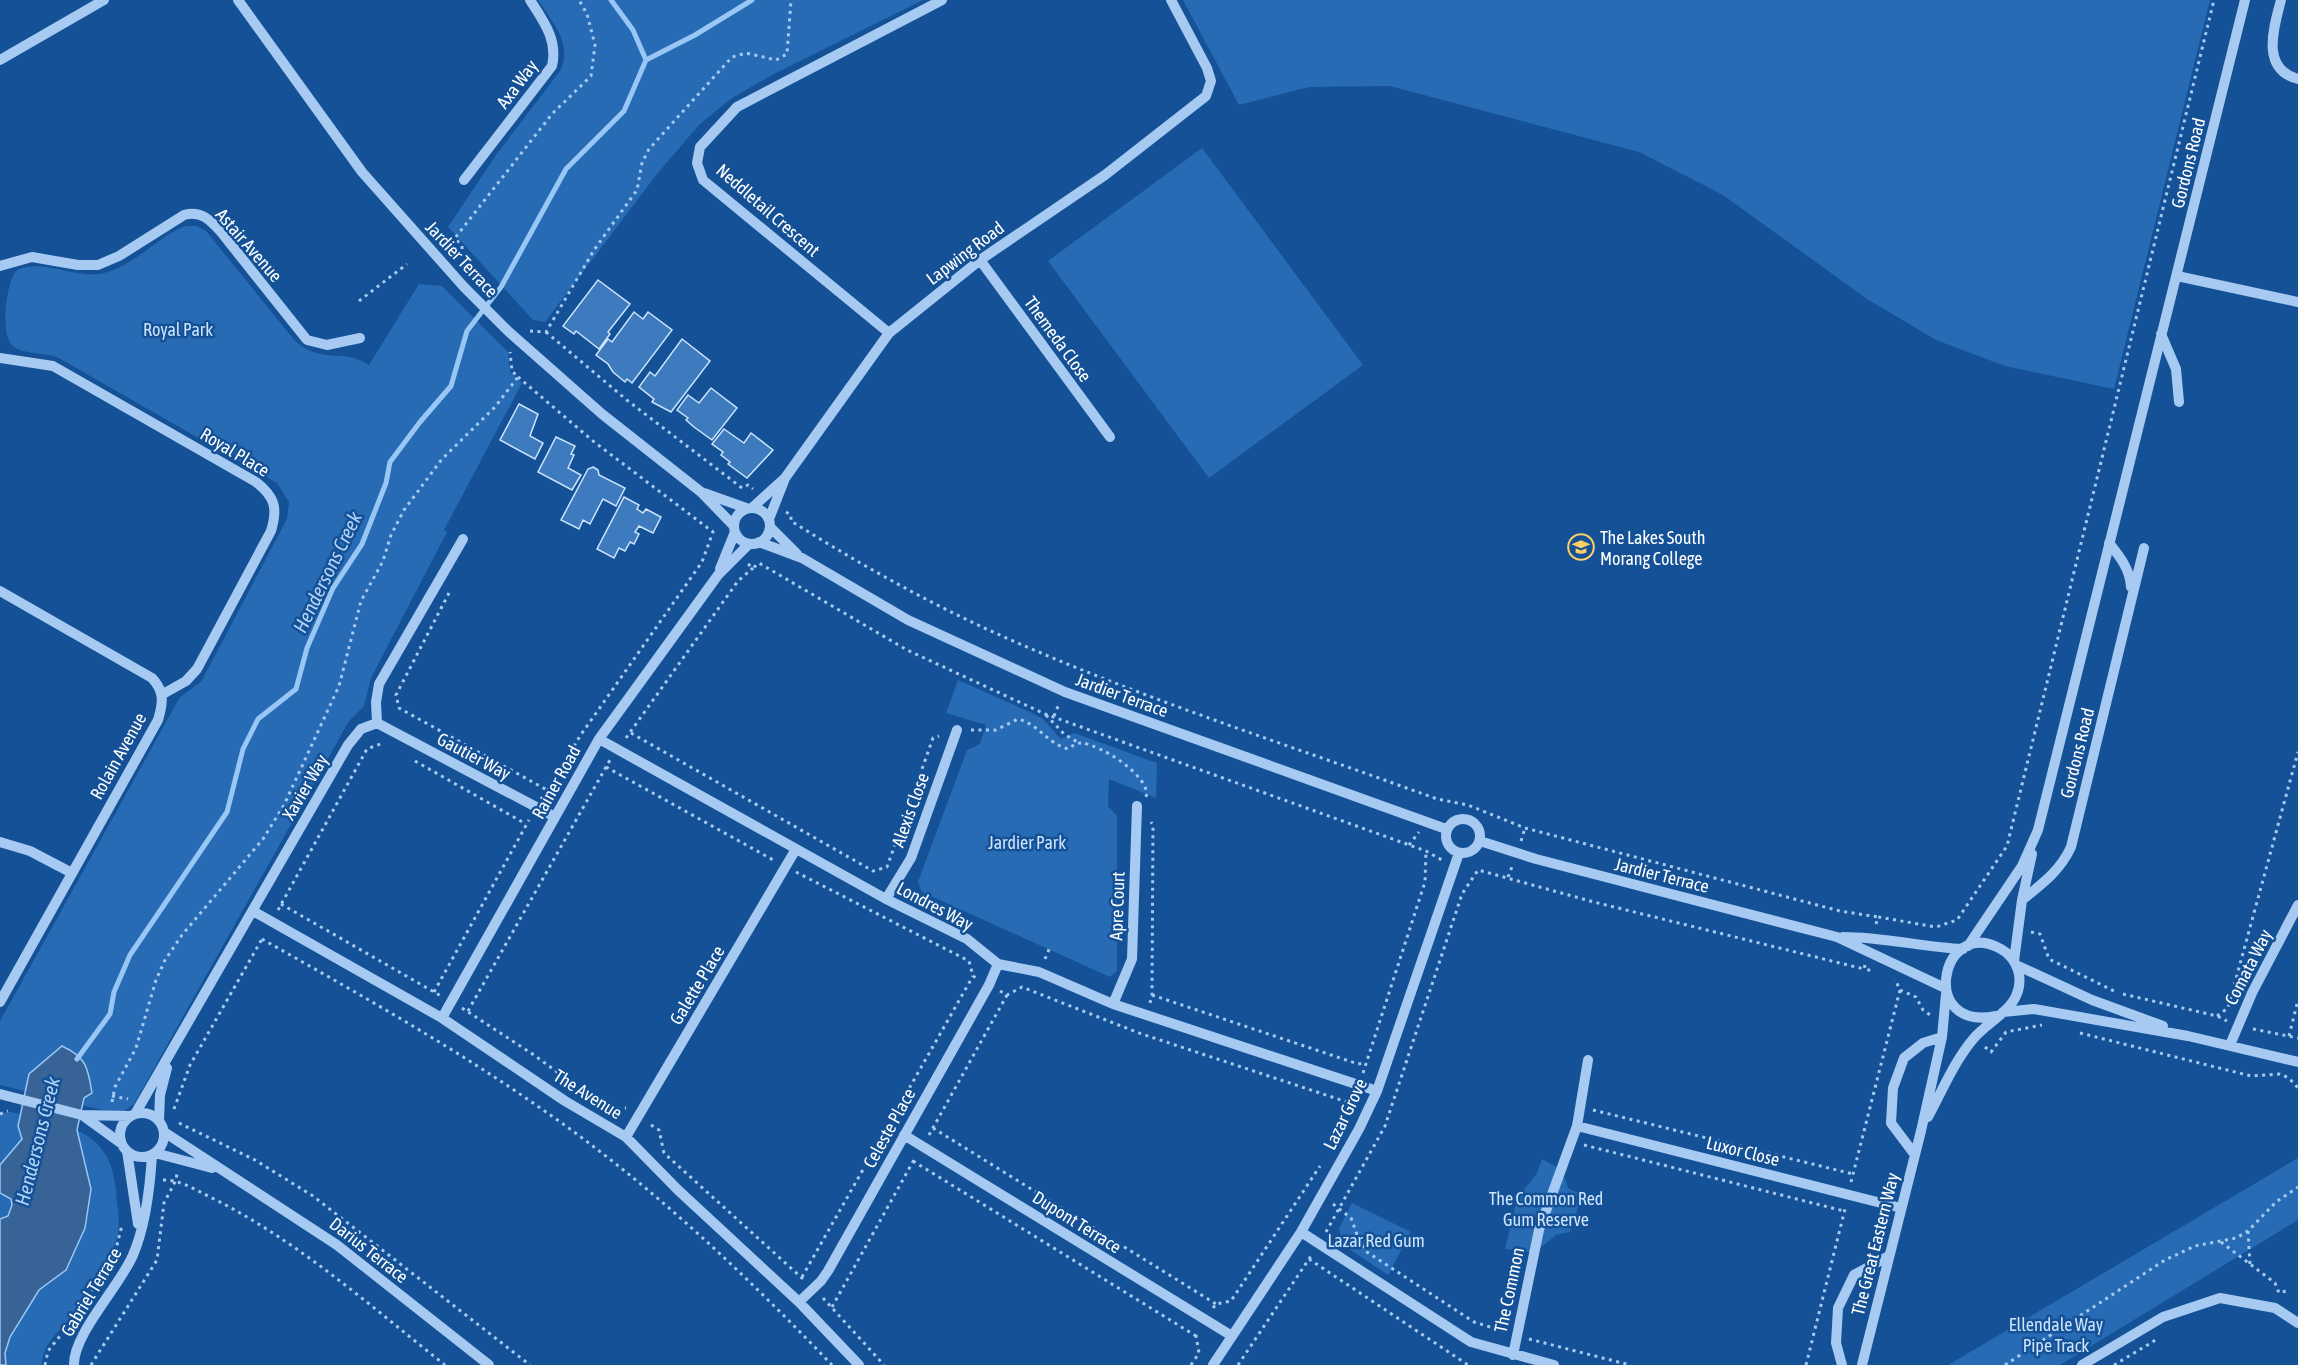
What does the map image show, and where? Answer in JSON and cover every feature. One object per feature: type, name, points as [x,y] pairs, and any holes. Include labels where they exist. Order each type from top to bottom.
[{"type":"street","points":[[0,60],[104,0]]},
{"type":"street","name":"Axa Way","points":[[464,180],[552,66],[554,55],[550,31],[530,0]]},
{"type":"street","name":"Neddletail Crescent","points":[[889,333],[703,180],[698,163],[700,147],[737,107],[942,0]]},
{"type":"street","name":"Lapwing Road","points":[[769,523],[786,478],[889,333],[980,260],[1105,175],[1206,96],[1211,81],[1207,68],[1171,0]]},
{"type":"street","name":"Gordons Road","points":[[2015,963],[2017,928],[2038,830],[2245,0]]},
{"type":"street","points":[[2281,0],[2272,37],[2273,54],[2282,72],[2296,78]]},
{"type":"street","name":"Jardier Terrace","points":[[241,2],[306,97],[362,172],[464,287],[508,331],[602,414],[701,492],[734,529]]},
{"type":"street","name":"Astair Avenue","points":[[0,266],[32,257],[78,265],[98,265],[119,256],[183,215],[196,213],[208,218],[221,232],[313,344],[327,345],[360,338]]},
{"type":"street","name":"Themeda Close","points":[[980,260],[1110,437]]},
{"type":"street","points":[[2177,276],[2298,302]]},
{"type":"street","points":[[2160,334],[2176,369],[2179,402]]},
{"type":"street","name":"Royal Place","points":[[0,358],[53,366],[256,482],[273,498],[276,513],[271,531],[197,669],[186,681],[162,694]]},
{"type":"street","name":"Lapwing Road","points":[[749,508],[786,478]]},
{"type":"street","name":"Jardier Terrace","points":[[701,492],[749,508]]},
{"type":"street","points":[[749,508],[763,512],[769,523],[766,536],[754,543],[743,542],[734,529],[737,515],[749,508]]},
{"type":"street","name":"Jardier Terrace","points":[[769,523],[802,558]]},
{"type":"street","name":"Rainer Road","points":[[442,1018],[599,739],[718,575],[732,552],[734,529]]},
{"type":"street","points":[[377,723],[376,702],[379,684],[464,538]]},
{"type":"street","name":"Jardier Terrace","points":[[754,543],[802,558],[908,620],[1065,692],[1446,830]]},
{"type":"street","name":"Rainer Road","points":[[732,552],[754,543]]},
{"type":"street","name":"Gordons Road","points":[[2109,543],[2123,561],[2131,577],[2132,596]]},
{"type":"street","name":"Gordons Road","points":[[2022,900],[2053,875],[2064,862],[2071,847],[2144,548]]},
{"type":"street","points":[[0,591],[140,670],[152,678],[162,694]]},
{"type":"street","name":"Rolain Avenue","points":[[0,1002],[158,720],[162,694]]},
{"type":"street","name":"Gautier Way","points":[[377,723],[555,817]]},
{"type":"street","name":"Xavier Way","points":[[133,1115],[169,1059],[348,745],[361,729],[377,723]]},
{"type":"street","name":"Alexis Close","points":[[886,899],[911,858],[957,730]]},
{"type":"street","name":"Londres Way","points":[[599,739],[886,899],[967,939],[998,964],[1039,972],[1113,1004],[1377,1090]]},
{"type":"street","name":"Apre Court","points":[[1113,1004],[1132,959],[1137,806]]},
{"type":"street","points":[[1456,820],[1468,820],[1477,826],[1480,841],[1471,851],[1459,853],[1448,846],[1445,837],[1446,830],[1456,820]]},
{"type":"street","name":"Gordons Road","points":[[1965,947],[2022,866],[2038,830]]},
{"type":"street","name":"Jardier Terrace","points":[[1480,841],[1536,859],[1837,937],[1871,951],[1946,991]]},
{"type":"street","points":[[0,842],[30,852],[72,873]]},
{"type":"street","name":"Galette Place","points":[[626,1137],[796,849]]},
{"type":"street","name":"Lazar Grove","points":[[1213,1365],[1302,1232],[1377,1090],[1459,853]]},
{"type":"street","name":"Comata Way","points":[[2230,1045],[2236,1026],[2298,905]]},
{"type":"street","name":"The Avenue","points":[[253,911],[442,1018],[565,1101],[626,1137],[678,1190],[799,1302],[859,1365]]},
{"type":"street","name":"Jardier Terrace","points":[[1837,937],[1873,937],[1926,948],[1965,947]]},
{"type":"street","points":[[2188,1036],[2092,1000],[2015,963],[1994,945],[1965,947],[1947,966],[1946,991],[1961,1012],[1972,1017],[2034,1009],[2188,1036],[2298,1062]]},
{"type":"street","points":[[1999,1014],[2011,1005],[2019,986],[2015,963]]},
{"type":"street","name":"Celeste Place","points":[[799,1302],[821,1281],[989,985],[998,964]]},
{"type":"street","name":"The Great Eastern Way","points":[[1862,1365],[1921,1131],[1942,1037],[1946,991]]},
{"type":"street","name":"The Great Eastern Way","points":[[1921,1131],[1973,1039],[1999,1014]]},
{"type":"street","points":[[1915,1155],[1891,1123],[1893,1088],[1904,1058],[1923,1043],[1942,1037]]},
{"type":"street","name":"Xavier Way","points":[[159,1121],[160,1095],[169,1059]]},
{"type":"street","name":"The Common","points":[[1513,1355],[1539,1230],[1577,1126],[1588,1060]]},
{"type":"street","points":[[0,1094],[82,1115],[111,1117],[148,1114],[159,1121],[164,1132],[162,1144],[154,1154],[139,1157],[82,1115]]},
{"type":"street","points":[[124,1148],[122,1125],[133,1115]]},
{"type":"street","name":"Luxor Close","points":[[1577,1126],[1901,1208]]},
{"type":"street","name":"Darius Terrace","points":[[164,1132],[337,1245],[489,1365]]},
{"type":"street","name":"Dupont Terrace","points":[[904,1135],[1232,1336]]},
{"type":"street","name":"Gabriel Terrace","points":[[124,1148],[139,1236]]},
{"type":"street","name":"Gabriel Terrace","points":[[74,1365],[76,1347],[126,1269],[139,1236],[154,1154]]},
{"type":"street","name":"Darius Terrace","points":[[154,1154],[224,1171]]},
{"type":"street","points":[[1302,1232],[1471,1342],[1554,1365]]},
{"type":"street","points":[[1842,1365],[1836,1343],[1838,1308],[1854,1275],[1889,1256]]},
{"type":"street","points":[[2082,1365],[2163,1317],[2220,1298],[2275,1308],[2298,1323]]},
{"type":"path","points":[[455,238],[537,131],[591,76],[595,45],[587,14],[579,0]]},
{"type":"path","points":[[546,332],[594,250],[637,190],[642,163],[650,149],[732,57],[746,53],[772,60],[781,59],[787,54],[791,0]]},
{"type":"path","points":[[775,504],[790,515],[791,520],[832,547],[976,624],[1075,668],[1437,799],[1468,805],[1525,828],[1840,911],[1936,927],[1957,920],[2007,846],[2214,0]]},
{"type":"path","points":[[359,301],[407,264]]},
{"type":"path","points":[[510,351],[527,331],[546,332],[628,401],[742,488],[748,485],[765,497]]},
{"type":"path","points":[[434,992],[527,825],[580,736],[702,562],[713,532],[593,441],[512,372],[510,351],[504,346]]},
{"type":"path","points":[[111,1117],[115,1087],[136,1048],[150,999],[165,960],[182,935],[264,839],[289,795],[339,686],[361,601],[383,561],[391,535],[404,510],[442,459],[495,406],[518,377]]},
{"type":"path","points":[[711,539],[753,568]]},
{"type":"path","points":[[468,1011],[616,749],[631,733],[732,589],[759,563],[907,650],[1045,714],[1426,851],[1454,867],[1478,870],[1884,974]]},
{"type":"path","points":[[450,589],[448,599],[396,695],[399,708],[548,790]]},
{"type":"path","points":[[1045,714],[1064,734],[1079,743],[1108,753],[1143,782],[1148,791],[1147,797],[1137,806],[1153,825],[1152,995],[1138,1033]]},
{"type":"path","points":[[631,733],[873,871],[887,867],[933,738],[957,730],[996,730],[1018,719],[1035,726],[1054,745],[1068,749],[1079,743]]},
{"type":"path","points":[[393,749],[383,743],[368,749],[190,1065],[171,1119],[255,1160],[314,1196],[530,1365]]},
{"type":"path","points":[[2217,1016],[2228,1008],[2298,752]]},
{"type":"path","points":[[414,760],[527,825]]},
{"type":"path","points":[[1348,1114],[1360,1085],[1365,1063],[1425,882],[1426,851]]},
{"type":"path","points":[[1238,1365],[1340,1210],[1385,1126],[1462,894],[1478,870]]},
{"type":"path","points":[[1873,937],[1878,917]]},
{"type":"path","points":[[2017,928],[2040,934],[2049,959],[2119,993],[2217,1016],[2236,1026],[2298,1038]]},
{"type":"path","points":[[262,939],[431,1035],[548,1113],[666,1206],[768,1298],[832,1365]]},
{"type":"path","points":[[1864,969],[1871,951]]},
{"type":"path","points":[[802,1277],[973,976]]},
{"type":"path","points":[[1806,1365],[1900,990],[1894,976]]},
{"type":"path","points":[[1900,990],[1916,997],[1923,1010],[1944,1022]]},
{"type":"path","points":[[1152,995],[1358,1064],[1365,1063]]},
{"type":"path","points":[[2289,1036],[2298,1000]]},
{"type":"path","points":[[1973,1039],[1990,1052],[2006,1032],[2043,1025],[2050,1028]]},
{"type":"path","points":[[2070,1031],[2251,1076],[2280,1074],[2289,1078],[2298,1088]]},
{"type":"path","points":[[1580,1106],[1853,1174]]},
{"type":"path","points":[[933,1128],[1216,1304],[1231,1301],[1321,1165]]},
{"type":"path","points":[[1570,1145],[1583,1145],[1844,1211]]},
{"type":"path","points":[[913,1161],[1196,1336]]},
{"type":"path","points":[[150,1180],[176,1180],[239,1211],[303,1252],[445,1365]]},
{"type":"path","points":[[1308,1185],[1351,1218],[1360,1243],[1368,1252],[1474,1322],[1630,1365]]},
{"type":"path","points":[[2005,1365],[2165,1260],[2195,1246],[2236,1238],[2248,1231],[2276,1202],[2298,1187]]},
{"type":"path","points":[[88,1297],[114,1257],[120,1240],[122,1223]]},
{"type":"path","points":[[2248,1231],[2250,1265]]},
{"type":"path","points":[[2221,1242],[2275,1283],[2278,1291],[2284,1290],[2286,1297],[2275,1308]]},
{"type":"path","points":[[1309,1259],[1468,1365]]},
{"type":"path","points":[[1191,1365],[1199,1353],[1196,1336],[1216,1304]]},
{"type":"path","points":[[45,1365],[48,1351],[81,1307]]},
{"type":"path","points":[[2114,1365],[2168,1333]]},
{"type":"green space","points":[[538,0],[923,0],[774,74],[732,98],[699,125],[657,174],[545,322],[533,320],[448,227],[496,155],[560,71],[564,52],[563,43],[555,25]]},
{"type":"green space","points":[[1183,0],[2210,0],[2114,389],[2005,366],[1936,340],[1867,299],[1723,195],[1639,152],[1390,86],[1309,87],[1239,105]]},
{"type":"green space","points":[[1202,148],[1363,365],[1209,478],[1048,261]]},
{"type":"green space","name":"Royal Park","points":[[185,226],[197,226],[206,231],[295,341],[316,353],[351,357],[369,365],[419,284],[442,286],[508,352],[510,372],[522,383],[444,530],[447,532],[371,678],[364,706],[349,721],[134,1104],[124,1111],[110,1112],[0,1085],[0,1021],[180,697],[201,682],[287,519],[289,502],[277,483],[57,357],[16,348],[8,339],[5,319],[7,296],[17,270],[37,266],[82,274],[104,273],[125,264],[164,237]]},
{"type":"green space","name":"Jardier Park","points":[[958,680],[1043,719],[1061,739],[1074,733],[1157,763],[1156,798],[1109,779],[1108,806],[1117,816],[1117,971],[1110,977],[922,892],[918,882],[967,750],[980,744],[986,725],[946,713]]},
{"type":"green space","points":[[11,1112],[65,1126],[81,1132],[94,1141],[105,1153],[112,1169],[116,1191],[119,1227],[116,1241],[98,1277],[47,1346],[42,1365],[0,1365],[0,1113]]},
{"type":"green space","name":"Ellendale Way Pipe Track","points":[[2298,1158],[2298,1220],[2060,1365],[1948,1365]]},
{"type":"green space","name":"The Common Red Gum Reserve","points":[[1542,1159],[1562,1170],[1568,1188],[1582,1195],[1570,1232],[1556,1235],[1534,1253],[1505,1249],[1517,1199],[1537,1173]]},
{"type":"green space","name":"Lazar Red Gum","points":[[1352,1203],[1411,1232],[1388,1275],[1343,1245],[1339,1229]]},
{"type":"water","points":[[62,1046],[81,1059],[89,1076],[92,1093],[84,1098],[77,1130],[91,1189],[85,1228],[66,1270],[39,1290],[10,1337],[5,1353],[6,1365],[0,1365],[0,1219],[8,1216],[12,1205],[11,1199],[0,1193],[0,1165],[22,1139],[18,1126],[29,1074]]},
{"type":"building","points":[[598,280],[630,304],[608,332],[610,334],[599,349],[576,331],[574,334],[563,326]]},
{"type":"building","points":[[634,312],[643,319],[648,312],[672,330],[632,383],[627,379],[625,382],[596,355],[608,339],[612,342]]},
{"type":"building","points":[[682,339],[710,361],[671,412],[652,402],[654,399],[639,387],[650,372],[655,376]]},
{"type":"building","points":[[711,388],[737,408],[712,440],[694,427],[686,420],[688,418],[677,410],[688,395],[699,403]]},
{"type":"building","points":[[519,404],[538,414],[530,436],[543,443],[535,459],[500,440]]},
{"type":"building","points":[[724,429],[744,443],[751,433],[773,450],[747,478],[728,464],[730,462],[721,455],[723,452],[712,444]]},
{"type":"building","points":[[556,437],[575,446],[568,468],[581,475],[572,490],[538,472]]},
{"type":"building","points":[[593,467],[598,470],[599,475],[625,488],[616,506],[603,499],[590,524],[583,520],[579,529],[561,520],[588,469]]},
{"type":"building","points":[[624,497],[639,505],[637,509],[643,513],[646,509],[661,517],[653,533],[639,526],[635,532],[639,534],[634,544],[630,542],[625,551],[619,548],[614,558],[597,549]]},
{"type":"waterway","name":"Hendersons Creek","points":[[77,1059],[110,1014],[114,992],[130,955],[227,812],[243,749],[258,719],[296,689],[307,648],[333,588],[362,544],[386,483],[390,462],[451,386],[467,331],[501,287],[566,169],[624,111],[646,60],[633,30],[611,0]]},
{"type":"waterway","points":[[646,60],[695,35],[752,0]]},
{"type":"place","name":"The Lakes South Morang College","points":[[1581,547]]}]
